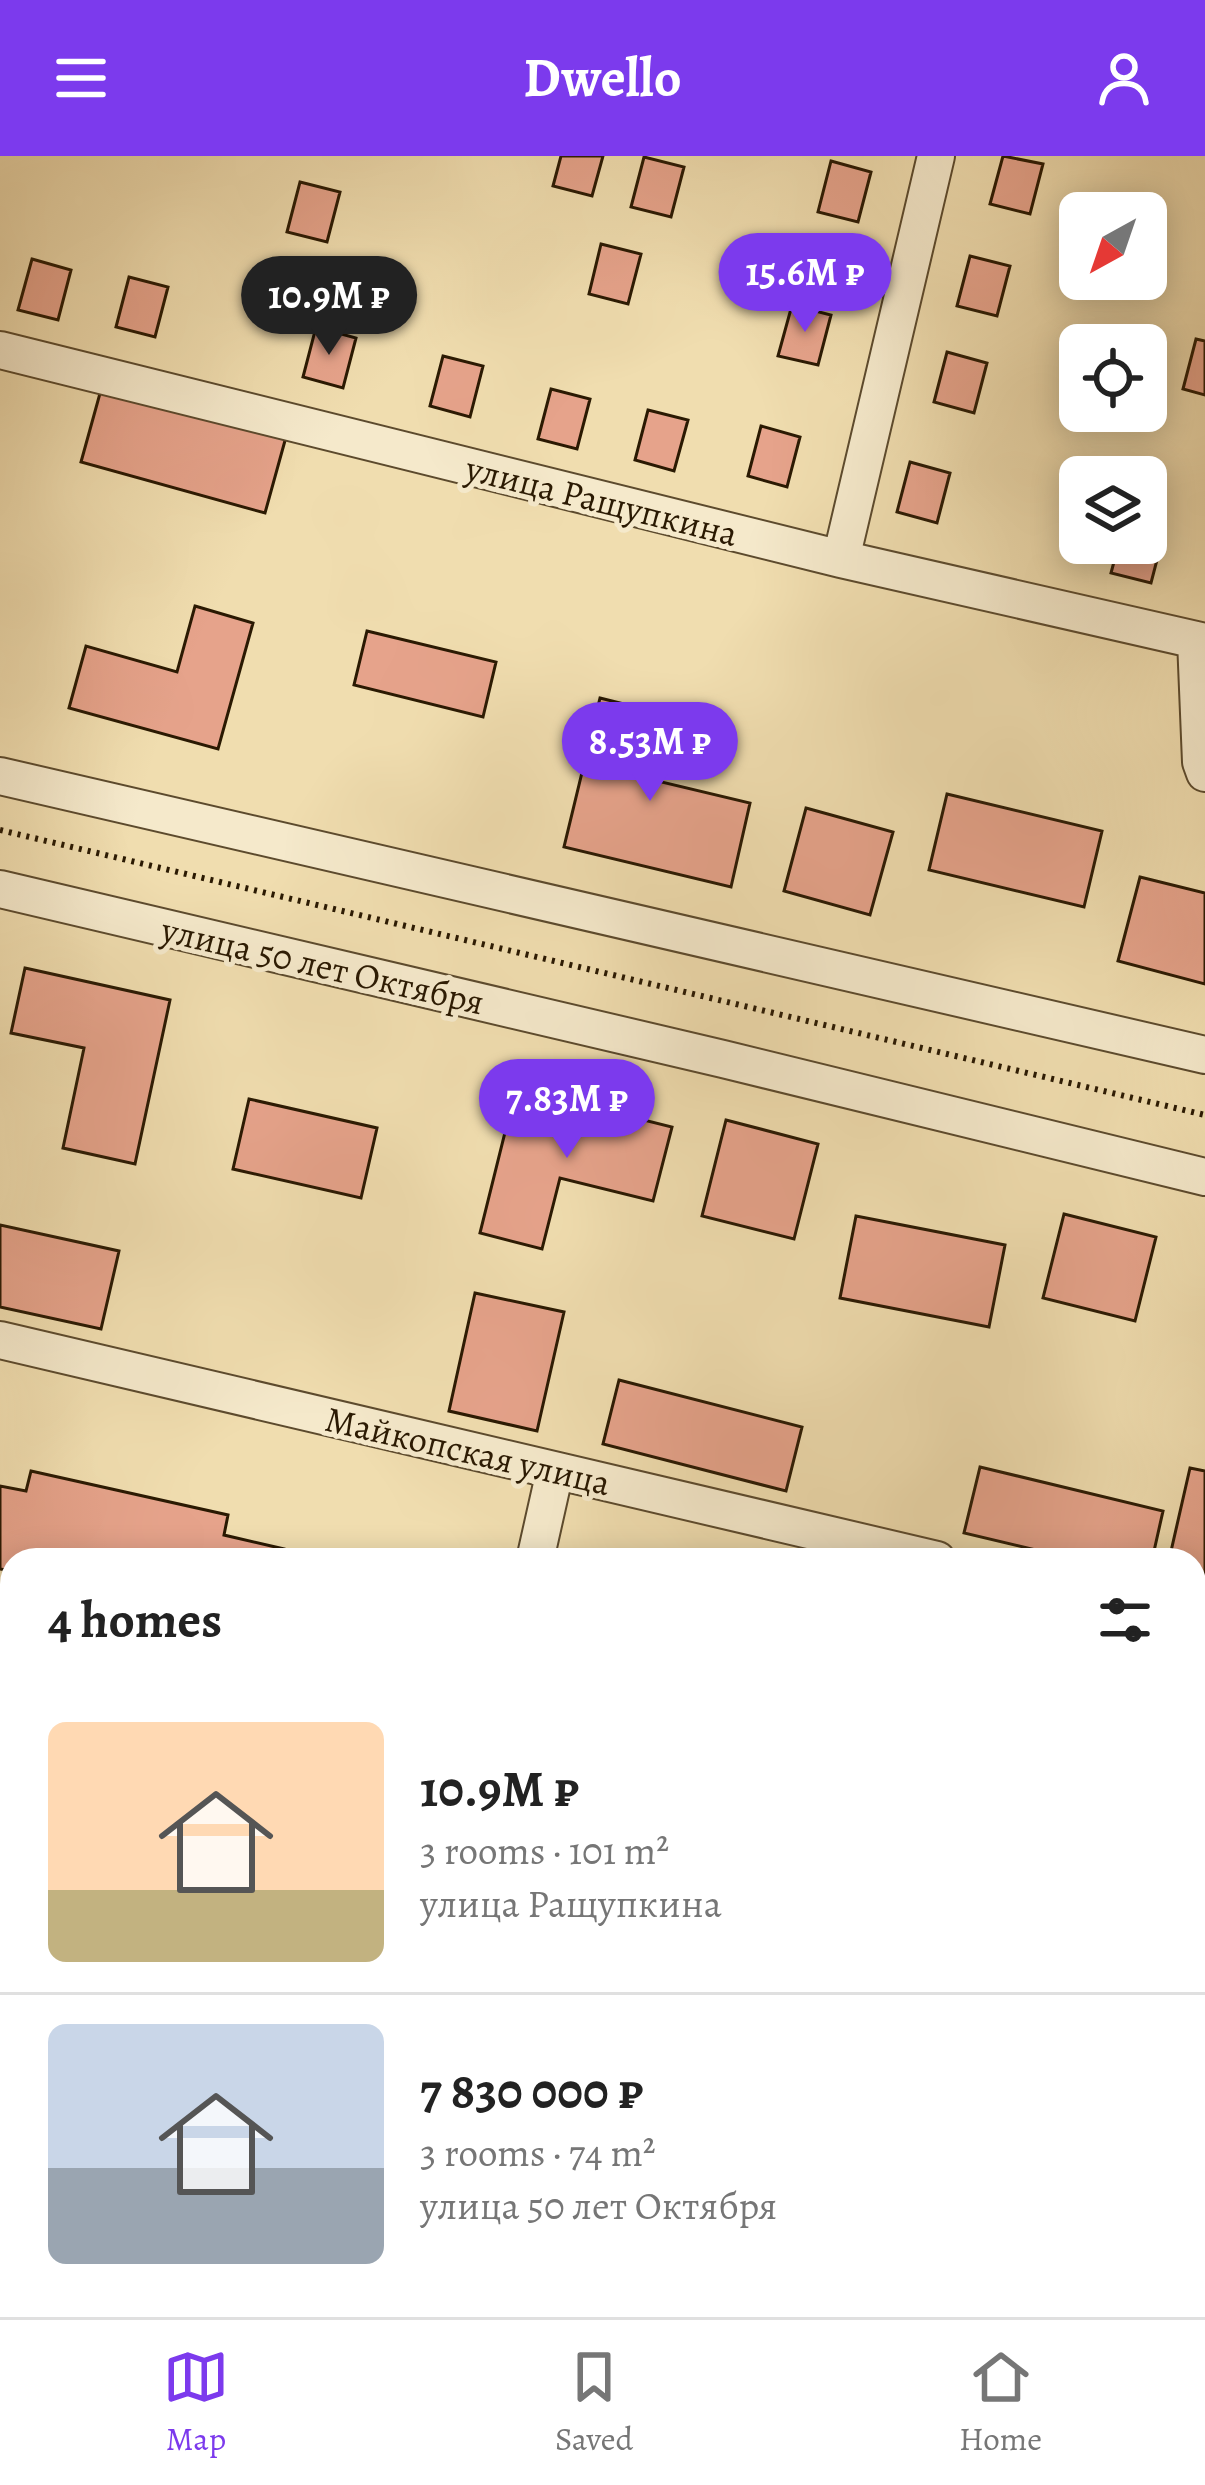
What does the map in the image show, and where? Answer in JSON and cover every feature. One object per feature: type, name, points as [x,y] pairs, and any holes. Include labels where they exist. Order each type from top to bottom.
[{"type":"street","points":[[841,559],[936,156]]},
{"type":"street","name":"улица Ращупкина","points":[[0,350],[841,559],[1200,641]]},
{"type":"street","points":[[1200,641],[1205,773]]},
{"type":"street","points":[[0,776],[1205,1055]]},
{"type":"street","name":"улица 50 лет Октября","points":[[0,890],[723,1059],[1205,1178]]},
{"type":"street","name":"Майкопская улица","points":[[0,1340],[886,1548]]},
{"type":"street","points":[[538,1548],[556,1471]]},
{"type":"path","points":[[0,830],[1205,1115]]},
{"type":"building","points":[[561,156],[603,156],[592,196],[553,186]]},
{"type":"building","points":[[1003,156],[1043,164],[1030,214],[990,204]]},
{"type":"building","points":[[644,157],[684,167],[671,217],[631,207]]},
{"type":"building","points":[[831,161],[871,172],[858,222],[818,212]]},
{"type":"building","points":[[300,182],[340,192],[327,242],[287,232]]},
{"type":"building","points":[[601,244],[641,254],[628,304],[589,294]]},
{"type":"building","points":[[970,256],[1010,266],[997,316],[957,306]]},
{"type":"building","points":[[32,259],[71,270],[58,320],[18,310]]},
{"type":"building","points":[[129,277],[168,287],[155,337],[116,327]]},
{"type":"building","points":[[792,305],[831,315],[818,365],[778,356]]},
{"type":"building","points":[[316,327],[356,338],[343,388],[303,377]]},
{"type":"building","points":[[1196,339],[1205,341],[1205,395],[1183,389]]},
{"type":"building","points":[[947,352],[987,363],[974,413],[934,402]]},
{"type":"building","points":[[443,356],[483,366],[470,417],[430,406]]},
{"type":"building","points":[[102,386],[286,437],[265,513],[81,462]]},
{"type":"building","points":[[551,389],[590,399],[577,449],[538,439]]},
{"type":"building","points":[[648,410],[688,420],[674,471],[635,460]]},
{"type":"building","points":[[761,426],[800,437],[787,487],[748,476]]},
{"type":"building","points":[[910,462],[950,473],[937,523],[897,512]]},
{"type":"building","points":[[1113,564],[1156,564],[1151,583],[1111,573]]},
{"type":"building","points":[[195,606],[253,623],[218,749],[69,708],[86,646],[177,672]]},
{"type":"building","points":[[367,631],[496,662],[483,717],[354,685]]},
{"type":"building","points":[[600,698],[668,715],[653,780],[750,803],[731,887],[564,847]]},
{"type":"building","points":[[947,794],[1102,831],[1084,907],[929,870]]},
{"type":"building","points":[[806,808],[893,832],[870,915],[784,891]]},
{"type":"building","points":[[1140,877],[1205,893],[1205,984],[1118,961]]},
{"type":"building","points":[[25,968],[170,1000],[135,1164],[63,1148],[84,1048],[11,1033]]},
{"type":"building","points":[[516,1088],[672,1127],[653,1201],[560,1178],[542,1249],[480,1233]]},
{"type":"building","points":[[249,1099],[377,1128],[361,1198],[233,1169]]},
{"type":"building","points":[[726,1120],[818,1144],[794,1239],[702,1216]]},
{"type":"building","points":[[1064,1214],[1156,1237],[1135,1321],[1043,1298]]},
{"type":"building","points":[[856,1216],[1005,1245],[989,1327],[840,1298]]},
{"type":"building","points":[[0,1225],[119,1251],[101,1329],[0,1307]]},
{"type":"building","points":[[475,1293],[564,1312],[537,1431],[449,1411]]},
{"type":"building","points":[[619,1380],[802,1427],[786,1491],[603,1444]]},
{"type":"building","points":[[980,1467],[1163,1511],[1155,1548],[1027,1548],[964,1533]]},
{"type":"building","points":[[1190,1468],[1205,1471],[1205,1548],[1172,1548]]},
{"type":"building","points":[[31,1471],[228,1515],[224,1535],[280,1548],[0,1548],[0,1486],[26,1491]]}]
